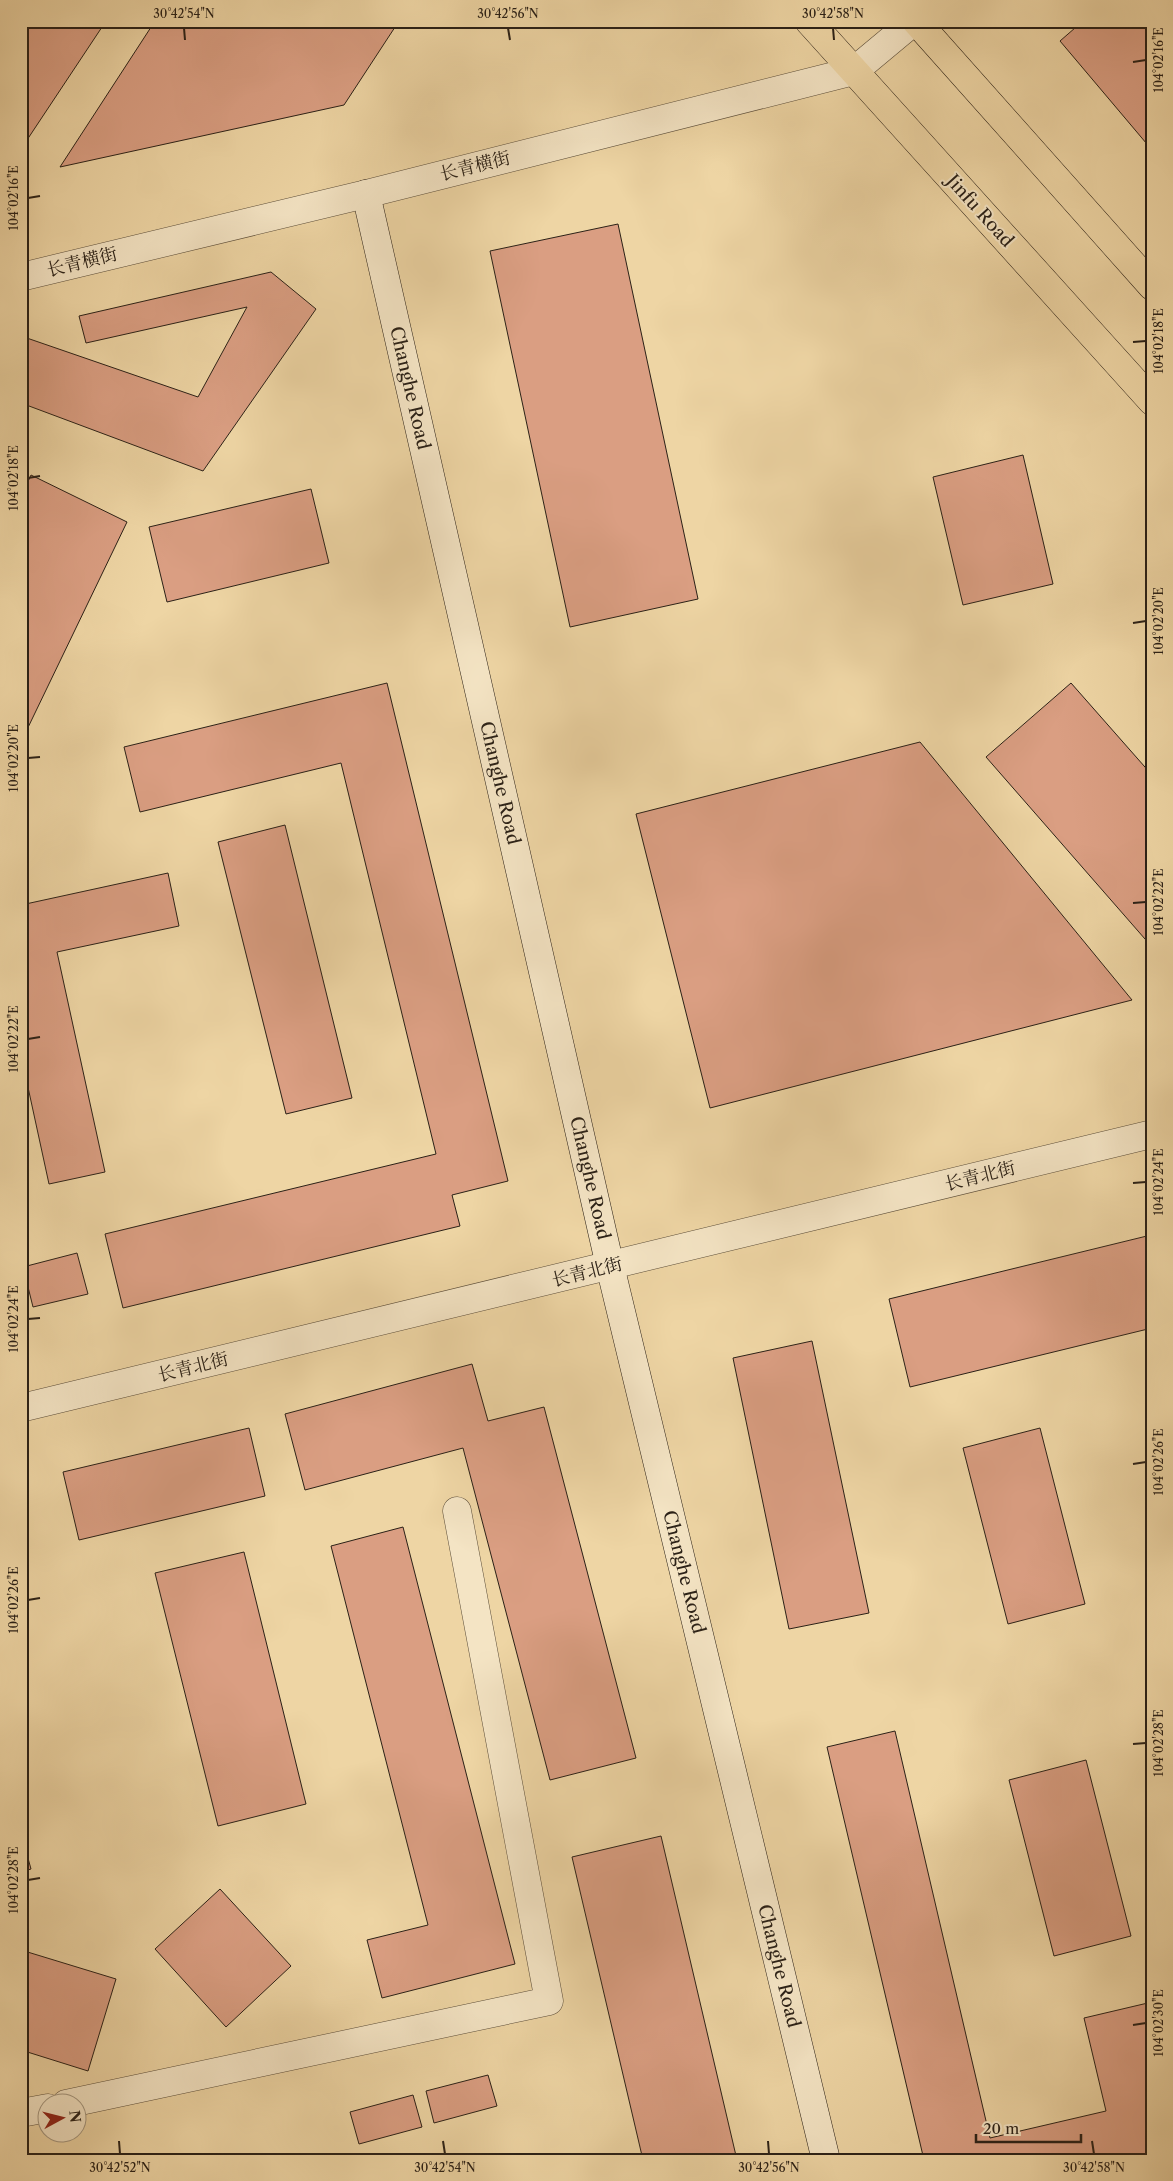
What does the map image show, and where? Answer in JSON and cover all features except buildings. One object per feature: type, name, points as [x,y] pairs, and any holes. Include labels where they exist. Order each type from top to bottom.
[{"type":"main road","name":"Jinfu Road","points":[[809,21],[1152,401]]},
{"type":"main road","points":[[915,21],[1152,286]]},
{"type":"street","name":"长青横街","points":[[21,277],[366,194],[854,70],[915,21]]},
{"type":"street","name":"Changhe Road","points":[[366,194],[610,1266],[826,2160]]},
{"type":"street","name":"长青北街","points":[[21,1408],[1152,1134]]},
{"type":"street","points":[[88,2099],[549,2001],[456,1511]]},
{"type":"street","points":[[21,2113],[38,2110]]}]
